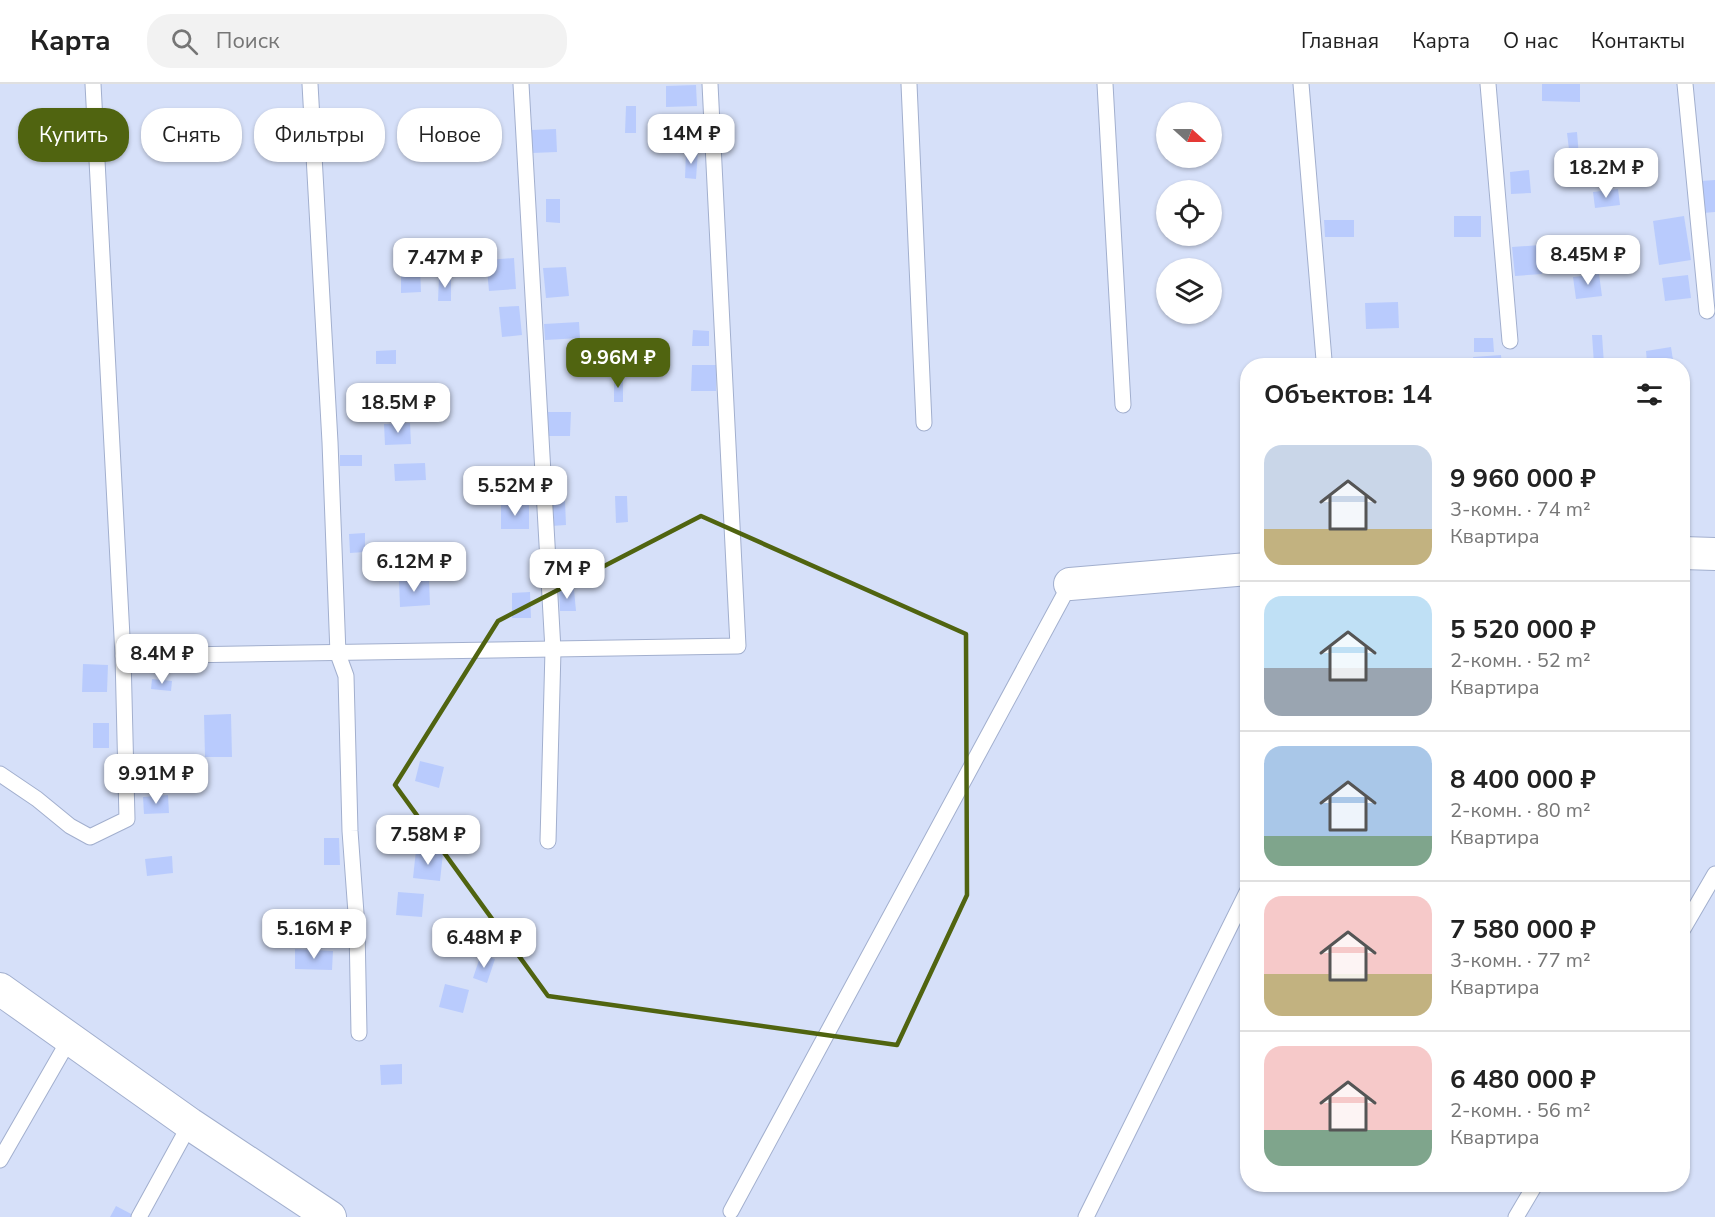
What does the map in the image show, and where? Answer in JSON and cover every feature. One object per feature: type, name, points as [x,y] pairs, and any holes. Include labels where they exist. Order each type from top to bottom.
[{"type":"street","points":[[1690,553],[1715,554]]},
{"type":"street","points":[[1070,584],[1240,570]]},
{"type":"street","points":[[0,989],[190,1124],[330,1217]]},
{"type":"lane","points":[[0,774],[37,799],[70,826],[90,837],[127,819],[123,656],[93,84]]},
{"type":"lane","points":[[310,84],[330,442],[338,654],[346,676],[350,831],[357,927],[359,1033]]},
{"type":"lane","points":[[521,84],[554,650],[548,841]]},
{"type":"lane","points":[[123,656],[738,646],[710,84]]},
{"type":"lane","points":[[909,84],[924,423]]},
{"type":"lane","points":[[1105,84],[1123,405]]},
{"type":"lane","points":[[1301,84],[1324,358]]},
{"type":"lane","points":[[1488,84],[1510,341]]},
{"type":"lane","points":[[1685,84],[1707,311]]},
{"type":"lane","points":[[731,1211],[1070,584]]},
{"type":"lane","points":[[1690,917],[1715,874]]},
{"type":"lane","points":[[1086,1217],[1240,906]]},
{"type":"lane","points":[[0,1160],[69,1040]]},
{"type":"lane","points":[[139,1217],[190,1124]]},
{"type":"lane","points":[[1516,1217],[1531,1192]]},
{"type":"highlighted area","points":[[701,516],[966,634],[967,895],[897,1045],[548,996],[395,785],[498,621]]},
{"type":"shaded area","points":[[0,84],[1715,84],[1715,1217],[0,1217]]},
{"type":"building","points":[[1542,84],[1580,84],[1580,102],[1542,101]]},
{"type":"building","points":[[696,85],[697,106],[666,107],[666,86]]},
{"type":"building","points":[[626,106],[636,106],[636,133],[625,133]]},
{"type":"building","points":[[556,129],[557,152],[532,153],[531,130]]},
{"type":"building","points":[[1577,132],[1579,157],[1570,158],[1567,133]]},
{"type":"building","points":[[686,151],[698,151],[696,179],[685,178]]},
{"type":"building","points":[[1529,170],[1531,193],[1511,194],[1510,172]]},
{"type":"building","points":[[1715,180],[1715,212],[1703,213],[1701,181]]},
{"type":"building","points":[[1618,189],[1620,205],[1595,208],[1593,192]]},
{"type":"building","points":[[546,199],[560,199],[560,223],[546,222]]},
{"type":"building","points":[[1454,216],[1481,216],[1481,237],[1454,237]]},
{"type":"building","points":[[1684,216],[1691,260],[1659,265],[1653,221]]},
{"type":"building","points":[[1324,220],[1354,220],[1354,237],[1325,237]]},
{"type":"building","points":[[1540,245],[1542,274],[1515,276],[1512,247]]},
{"type":"building","points":[[514,258],[516,289],[489,291],[486,260]]},
{"type":"building","points":[[420,267],[421,292],[401,293],[401,268]]},
{"type":"building","points":[[566,267],[569,296],[546,298],[543,268]]},
{"type":"building","points":[[1599,274],[1602,296],[1576,299],[1573,277]]},
{"type":"building","points":[[1688,275],[1691,298],[1665,301],[1662,278]]},
{"type":"building","points":[[439,277],[451,277],[451,301],[438,301]]},
{"type":"building","points":[[1398,302],[1399,328],[1366,329],[1365,303]]},
{"type":"building","points":[[519,306],[522,335],[502,337],[499,307]]},
{"type":"building","points":[[579,322],[580,338],[545,340],[544,324]]},
{"type":"building","points":[[693,330],[709,331],[709,346],[692,346]]},
{"type":"building","points":[[1592,335],[1602,335],[1604,358],[1594,358]]},
{"type":"building","points":[[1474,338],[1493,338],[1494,352],[1474,352]]},
{"type":"building","points":[[1671,347],[1673,358],[1647,358],[1646,351]]},
{"type":"building","points":[[396,350],[396,364],[376,364],[376,351]]},
{"type":"building","points":[[1501,355],[1501,358],[1473,358]]},
{"type":"building","points":[[692,365],[716,365],[716,391],[691,391]]},
{"type":"building","points":[[614,375],[623,376],[623,402],[614,402]]},
{"type":"building","points":[[425,389],[426,415],[405,416],[404,390]]},
{"type":"building","points":[[543,412],[571,412],[570,436],[543,436]]},
{"type":"building","points":[[410,423],[411,444],[385,445],[384,424]]},
{"type":"building","points":[[340,455],[362,455],[362,466],[340,466]]},
{"type":"building","points":[[425,463],[426,480],[395,481],[394,464]]},
{"type":"building","points":[[615,496],[627,496],[628,522],[616,523]]},
{"type":"building","points":[[549,501],[565,501],[566,525],[551,526]]},
{"type":"building","points":[[501,505],[529,505],[529,529],[501,529]]},
{"type":"building","points":[[365,533],[365,552],[350,553],[349,534]]},
{"type":"building","points":[[429,579],[430,605],[400,607],[399,580]]},
{"type":"building","points":[[574,589],[576,611],[560,611],[559,590]]},
{"type":"building","points":[[530,592],[531,618],[512,618],[512,593]]},
{"type":"building","points":[[83,664],[108,665],[107,692],[82,692]]},
{"type":"building","points":[[152,679],[172,681],[171,691],[151,689]]},
{"type":"building","points":[[231,714],[232,757],[205,757],[204,715]]},
{"type":"building","points":[[93,723],[109,723],[109,748],[93,748]]},
{"type":"building","points":[[420,761],[444,767],[439,788],[415,781]]},
{"type":"building","points":[[168,795],[169,813],[144,814],[143,797]]},
{"type":"building","points":[[324,838],[339,838],[340,865],[324,865]]},
{"type":"building","points":[[416,850],[443,853],[440,881],[413,878]]},
{"type":"building","points":[[172,856],[173,873],[147,876],[145,859]]},
{"type":"building","points":[[398,892],[424,894],[422,917],[396,915]]},
{"type":"building","points":[[295,949],[333,951],[332,970],[295,969]]},
{"type":"building","points":[[481,954],[495,959],[487,983],[473,978]]},
{"type":"building","points":[[445,984],[469,990],[463,1013],[439,1007]]},
{"type":"building","points":[[402,1064],[402,1084],[381,1085],[380,1065]]},
{"type":"building","points":[[116,1206],[137,1217],[110,1217]]}]
